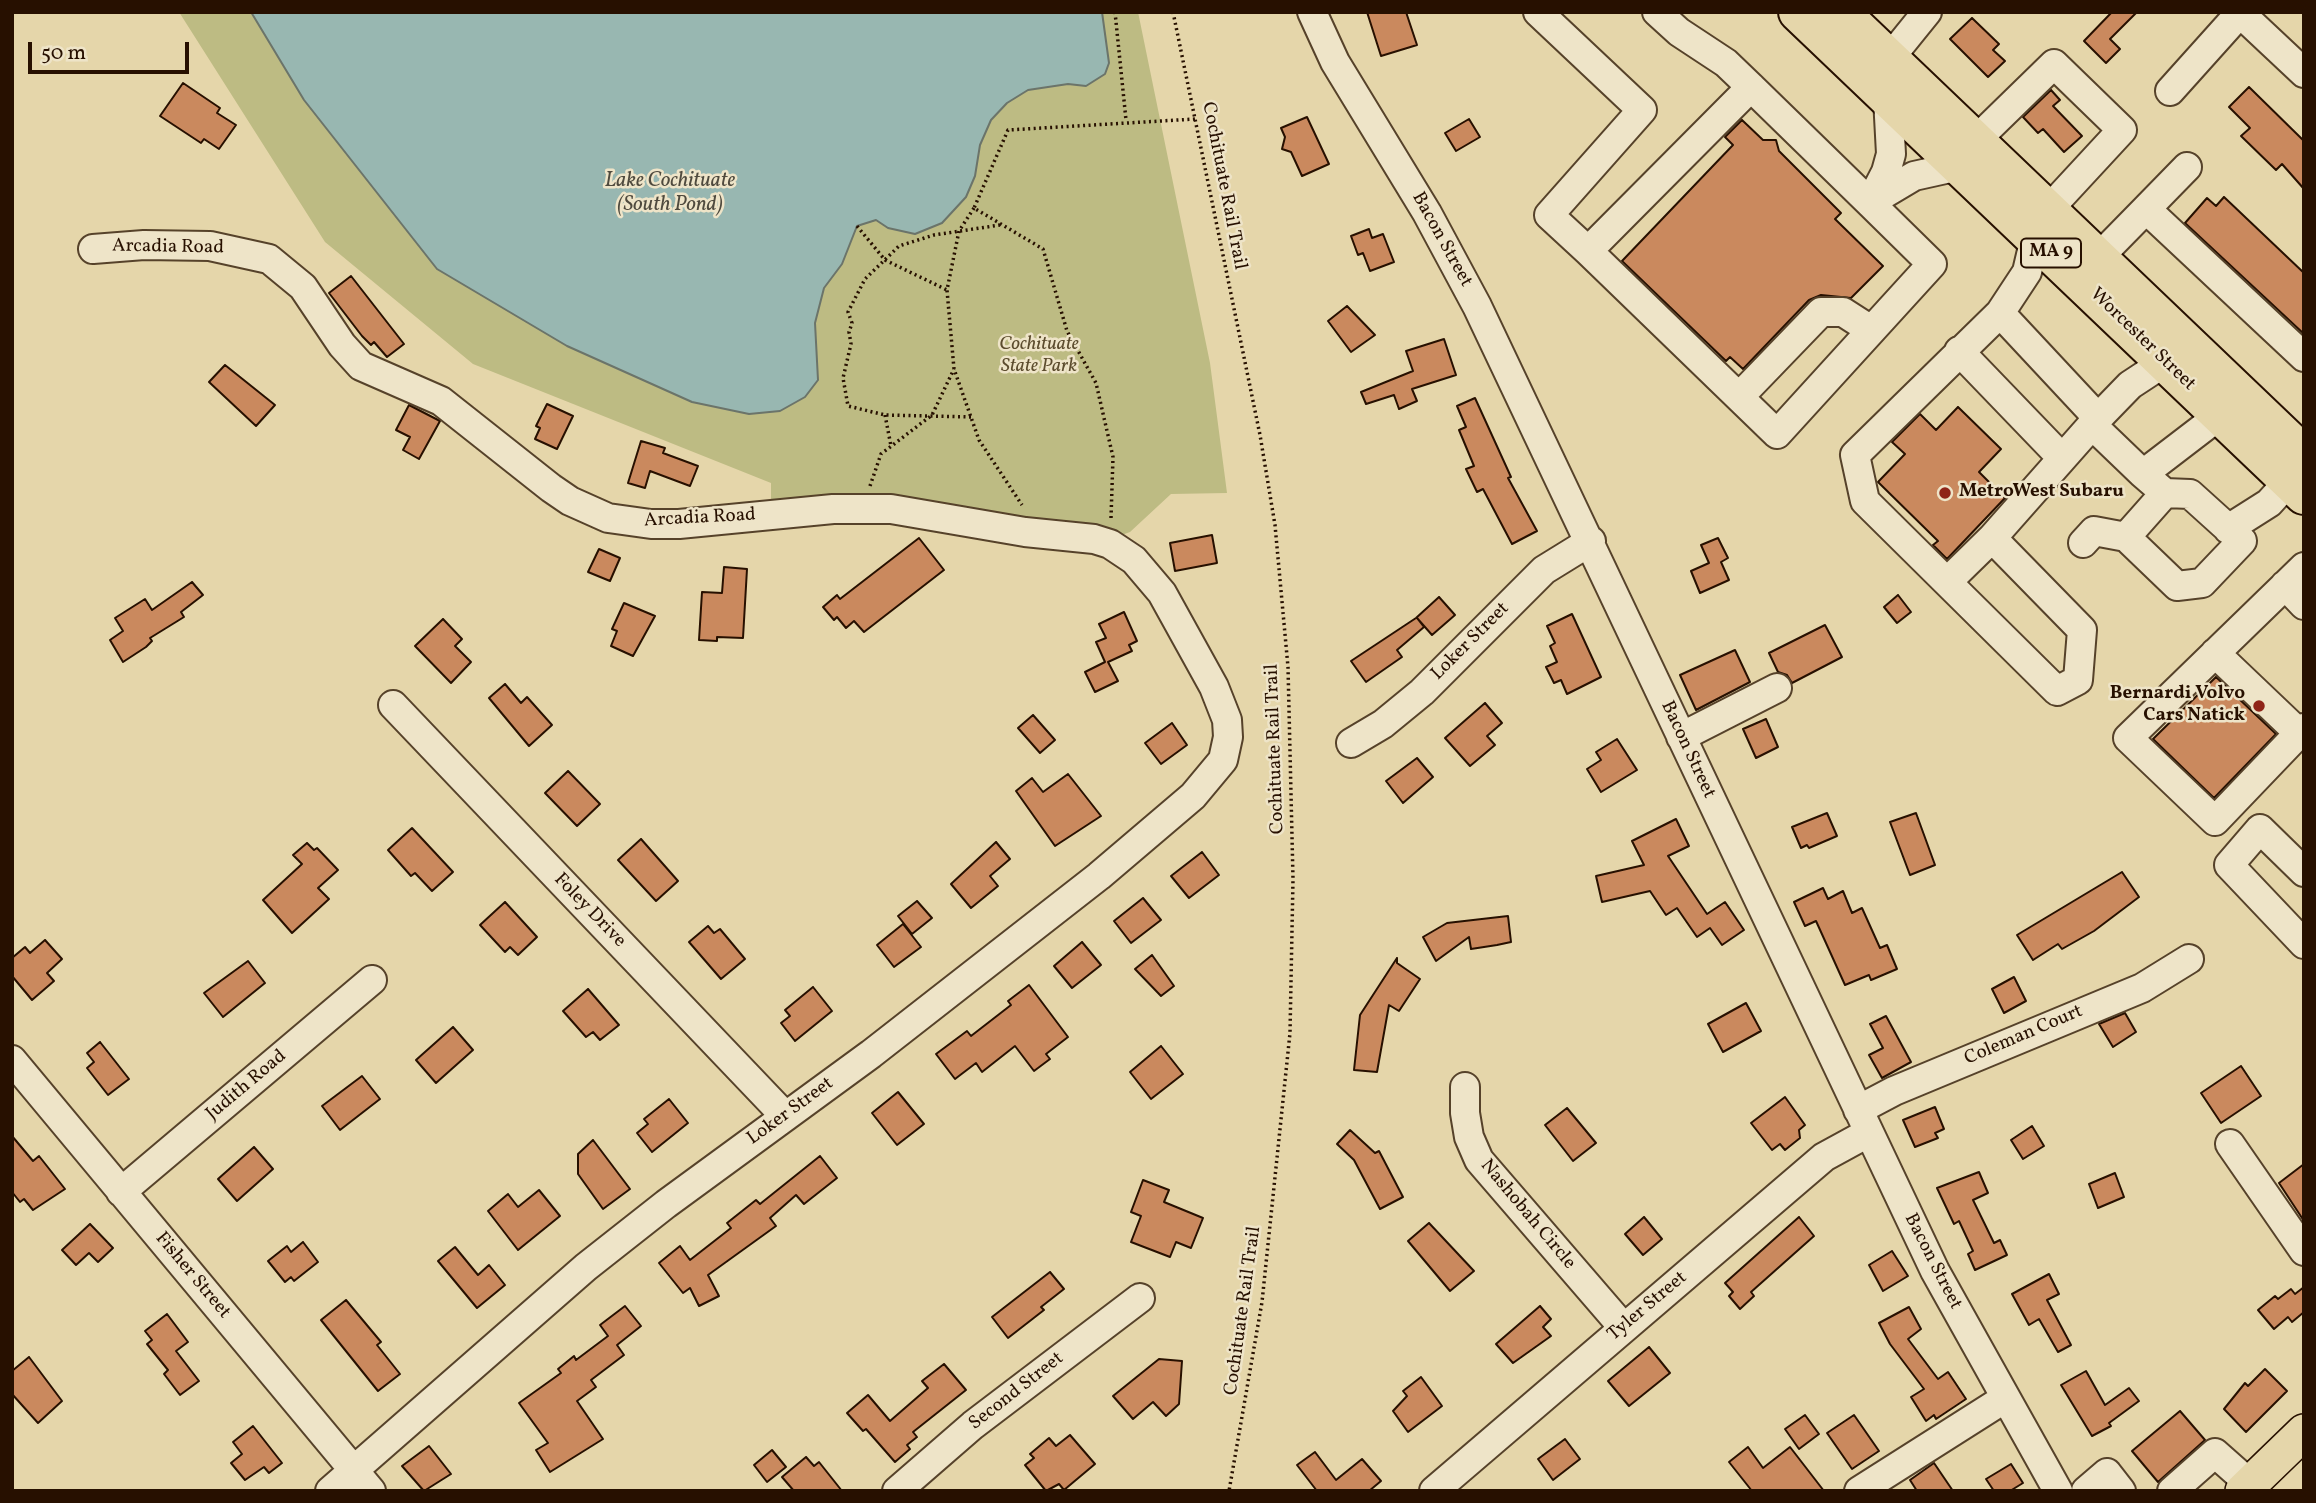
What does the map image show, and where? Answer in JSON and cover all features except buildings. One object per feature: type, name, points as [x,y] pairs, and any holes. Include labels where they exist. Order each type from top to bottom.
[{"type":"highway","name":"Worcester Street","points":[[1798,12],[1888,98],[1967,153]]},
{"type":"highway","name":"Worcester Street","points":[[1851,16],[1967,153],[2041,224],[2165,362],[2220,415],[2299,477]]},
{"type":"highway","name":"Worcester Street","points":[[2041,224],[2098,258],[2299,477]]},
{"type":"main road","points":[[2246,1487],[2304,1432]]},
{"type":"street","name":"Bacon Street","points":[[1312,12],[1339,69],[1462,275],[1591,541],[1681,737],[1935,1271],[2004,1399],[2058,1491]]},
{"type":"street","points":[[1538,12],[1642,110],[1549,215],[1777,434],[1932,264],[1717,55],[1679,32],[1657,12]]},
{"type":"street","points":[[1889,60],[1927,12]]},
{"type":"street","points":[[2170,92],[2239,13],[2304,73]]},
{"type":"street","points":[[1870,203],[1914,176],[1967,153],[2054,64],[2122,130],[2041,224],[2026,272],[2000,313],[1855,455],[1865,501],[2057,691],[2078,680],[2082,630],[1992,538]]},
{"type":"street","points":[[1588,251],[1751,87]]},
{"type":"street","points":[[1870,203],[1886,172],[1891,154],[1888,98]]},
{"type":"street","points":[[2098,258],[2187,167]]},
{"type":"street","points":[[2146,209],[2304,357]]},
{"type":"street","name":"Arcadia Road","points":[[93,249],[144,245],[210,246],[269,259],[303,287],[342,345],[361,366],[441,401],[551,488],[598,514],[630,522],[679,524],[862,508],[915,512],[1041,533],[1086,537],[1110,544],[1143,569],[1170,607],[1224,712],[1228,737],[1225,754]]},
{"type":"street","points":[[1740,396],[1821,312],[1843,312],[1871,330]]},
{"type":"street","points":[[2000,313],[2143,474],[2165,493],[2190,494],[2242,541],[2202,583],[2177,586],[2126,537],[2094,531],[2083,543]]},
{"type":"street","points":[[1959,351],[2062,458]]},
{"type":"street","points":[[1947,582],[1992,538],[2095,421],[2130,386],[2165,362]]},
{"type":"street","points":[[2143,474],[2220,415]]},
{"type":"street","points":[[2228,529],[2269,503],[2299,477]]},
{"type":"street","points":[[2126,537],[2165,493]]},
{"type":"street","name":"Loker Street","points":[[1351,743],[1383,724],[1422,692],[1544,570],[1591,541]]},
{"type":"street","points":[[2215,653],[2302,730],[2215,821],[2128,738],[2215,653],[2297,585]]},
{"type":"street","points":[[1681,737],[1777,688]]},
{"type":"street","name":"Foley Drive","points":[[393,705],[785,1116]]},
{"type":"street","name":"Loker Street","points":[[330,1491],[362,1481],[586,1267],[785,1116],[872,1054],[1098,876],[1201,789],[1219,767],[1225,754]]},
{"type":"street","points":[[2304,872],[2260,829],[2229,865],[2304,944]]},
{"type":"street","name":"Coleman Court","points":[[1863,1121],[1894,1091],[2142,988],[2189,959]]},
{"type":"street","name":"Judith Road","points":[[121,1192],[372,980]]},
{"type":"street","name":"Fisher Street","points":[[12,1060],[362,1481]]},
{"type":"street","name":"Nashobah Circle","points":[[1465,1087],[1469,1137],[1479,1160],[1623,1327]]},
{"type":"street","name":"Tyler Street","points":[[1434,1491],[1863,1121]]},
{"type":"street","points":[[2230,1144],[2304,1251]]},
{"type":"street","name":"Second Street","points":[[897,1491],[973,1425],[1140,1298]]},
{"type":"street","points":[[1859,1491],[2004,1399]]},
{"type":"street","points":[[2172,1491],[2215,1453],[2246,1487]]},
{"type":"street","points":[[2086,1491],[2107,1473],[2121,1491]]},
{"type":"path","points":[[1115,12],[1126,121]]},
{"type":"path","name":"Cochituate Rail Trail","points":[[1173,12],[1275,524],[1288,667],[1293,983],[1280,1139],[1262,1302],[1229,1491]]},
{"type":"path","points":[[1041,533],[979,440],[954,369],[947,290],[959,231],[974,208],[1008,130],[1126,121],[1166,122],[1195,118]]},
{"type":"path","points":[[974,208],[1044,249],[1067,331],[1097,383],[1113,457],[1110,544]]},
{"type":"path","points":[[971,417],[885,415],[848,406],[843,378],[851,344],[849,332],[852,323],[848,312],[865,279],[899,246],[959,231],[1002,225]]},
{"type":"path","points":[[858,226],[884,260],[947,290]]},
{"type":"path","points":[[862,508],[881,454],[932,415],[954,369]]},
{"type":"path","points":[[885,415],[891,446]]},
{"type":"green space","name":"Cochituate State Park","points":[[179,12],[251,12],[304,100],[437,269],[567,346],[692,402],[818,380],[815,323],[824,288],[842,264],[857,226],[876,220],[888,228],[975,176],[980,145],[991,120],[1007,103],[1028,90],[1068,84],[1086,86],[1109,63],[1102,12],[1138,12],[1210,363],[1227,493],[1171,494],[1130,532],[1119,536],[771,504],[771,483],[473,364],[325,242]]},
{"type":"water","name":"Lake Cochituate (South Pond)","points":[[251,12],[1102,12],[1109,63],[1105,74],[1086,86],[1068,84],[1028,90],[1007,103],[991,120],[980,145],[975,176],[966,197],[942,223],[915,234],[888,228],[876,220],[857,226],[842,264],[824,288],[815,323],[818,380],[805,397],[780,411],[749,414],[692,402],[567,346],[437,269],[304,100]]},
{"type":"place","name":"MetroWest Subaru","points":[[1945,493]]},
{"type":"place","name":"Bernardi Volvo Cars Natick","points":[[2259,706]]}]
